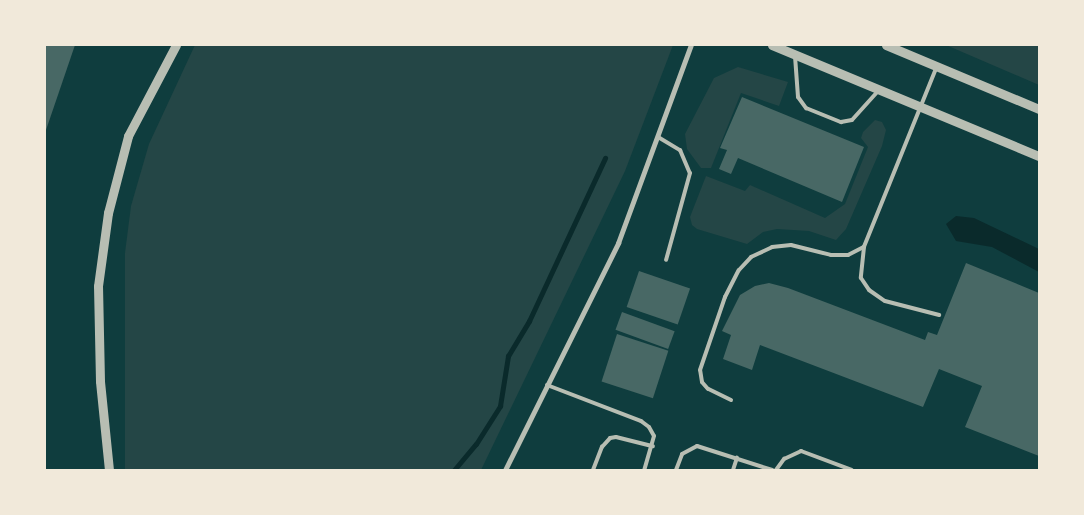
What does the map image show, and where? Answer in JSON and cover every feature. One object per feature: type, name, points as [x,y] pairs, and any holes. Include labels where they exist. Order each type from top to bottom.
[{"type":"street","points":[[109,470],[100,381],[98,286],[108,213],[128,136],[176,45]]},
{"type":"street","points":[[505,470],[618,243],[692,45]]},
{"type":"street","points":[[772,45],[1039,156]]},
{"type":"street","points":[[886,45],[1039,109]]},
{"type":"lane","points":[[794,54],[798,97],[806,108],[841,122],[852,120],[878,90]]},
{"type":"lane","points":[[937,66],[864,248],[861,278],[868,290],[885,301],[939,315]]},
{"type":"lane","points":[[658,137],[680,150],[690,173],[666,260]]},
{"type":"lane","points":[[731,400],[708,390],[702,382],[700,370],[725,297],[738,270],[751,257],[772,248],[791,245],[831,254],[848,255],[864,248]]},
{"type":"lane","points":[[547,385],[641,421],[654,436],[653,446],[644,470]]},
{"type":"lane","points":[[593,470],[602,447],[610,438],[616,437],[653,446]]},
{"type":"lane","points":[[676,470],[682,454],[697,446],[774,470],[784,459],[801,451],[852,470]]},
{"type":"lane","points":[[732,470],[737,458]]},
{"type":"shaded area","points":[[195,45],[673,45],[625,171],[481,470],[125,470],[125,253],[131,206],[149,144]]},
{"type":"shaded area","points":[[946,45],[1039,45],[1039,85]]},
{"type":"shaded area","points":[[738,67],[788,82],[779,106],[741,93],[711,168],[701,168],[687,149],[685,134],[714,78]]},
{"type":"shaded area","points":[[875,120],[882,122],[886,130],[882,146],[846,229],[836,240],[809,231],[777,229],[763,232],[747,244],[697,229],[692,225],[690,217],[706,176],[745,191],[750,185],[825,218],[845,204],[868,147],[861,138],[863,132]]},
{"type":"shaded area","points":[[956,216],[974,218],[1039,249],[1039,272],[992,247],[956,241],[946,224]]},
{"type":"building","points":[[45,45],[75,45],[46,130],[45,130]]},
{"type":"building","points":[[742,97],[864,147],[842,202],[738,158],[731,174],[719,169],[727,150],[720,148]]},
{"type":"building","points":[[966,263],[1039,293],[1039,456],[965,427],[982,386],[939,369],[923,407],[760,345],[752,370],[723,359],[731,335],[722,331],[740,295],[755,286],[769,283],[788,288],[925,340],[928,332],[937,335]]},
{"type":"building","points":[[639,271],[690,289],[678,325],[627,307]]},
{"type":"building","points":[[622,312],[675,331],[668,349],[616,330]]},
{"type":"building","points":[[617,334],[668,351],[653,398],[602,382]]},
{"type":"waterway","points":[[454,470],[476,444],[500,406],[508,356],[529,321],[605,158]]}]
